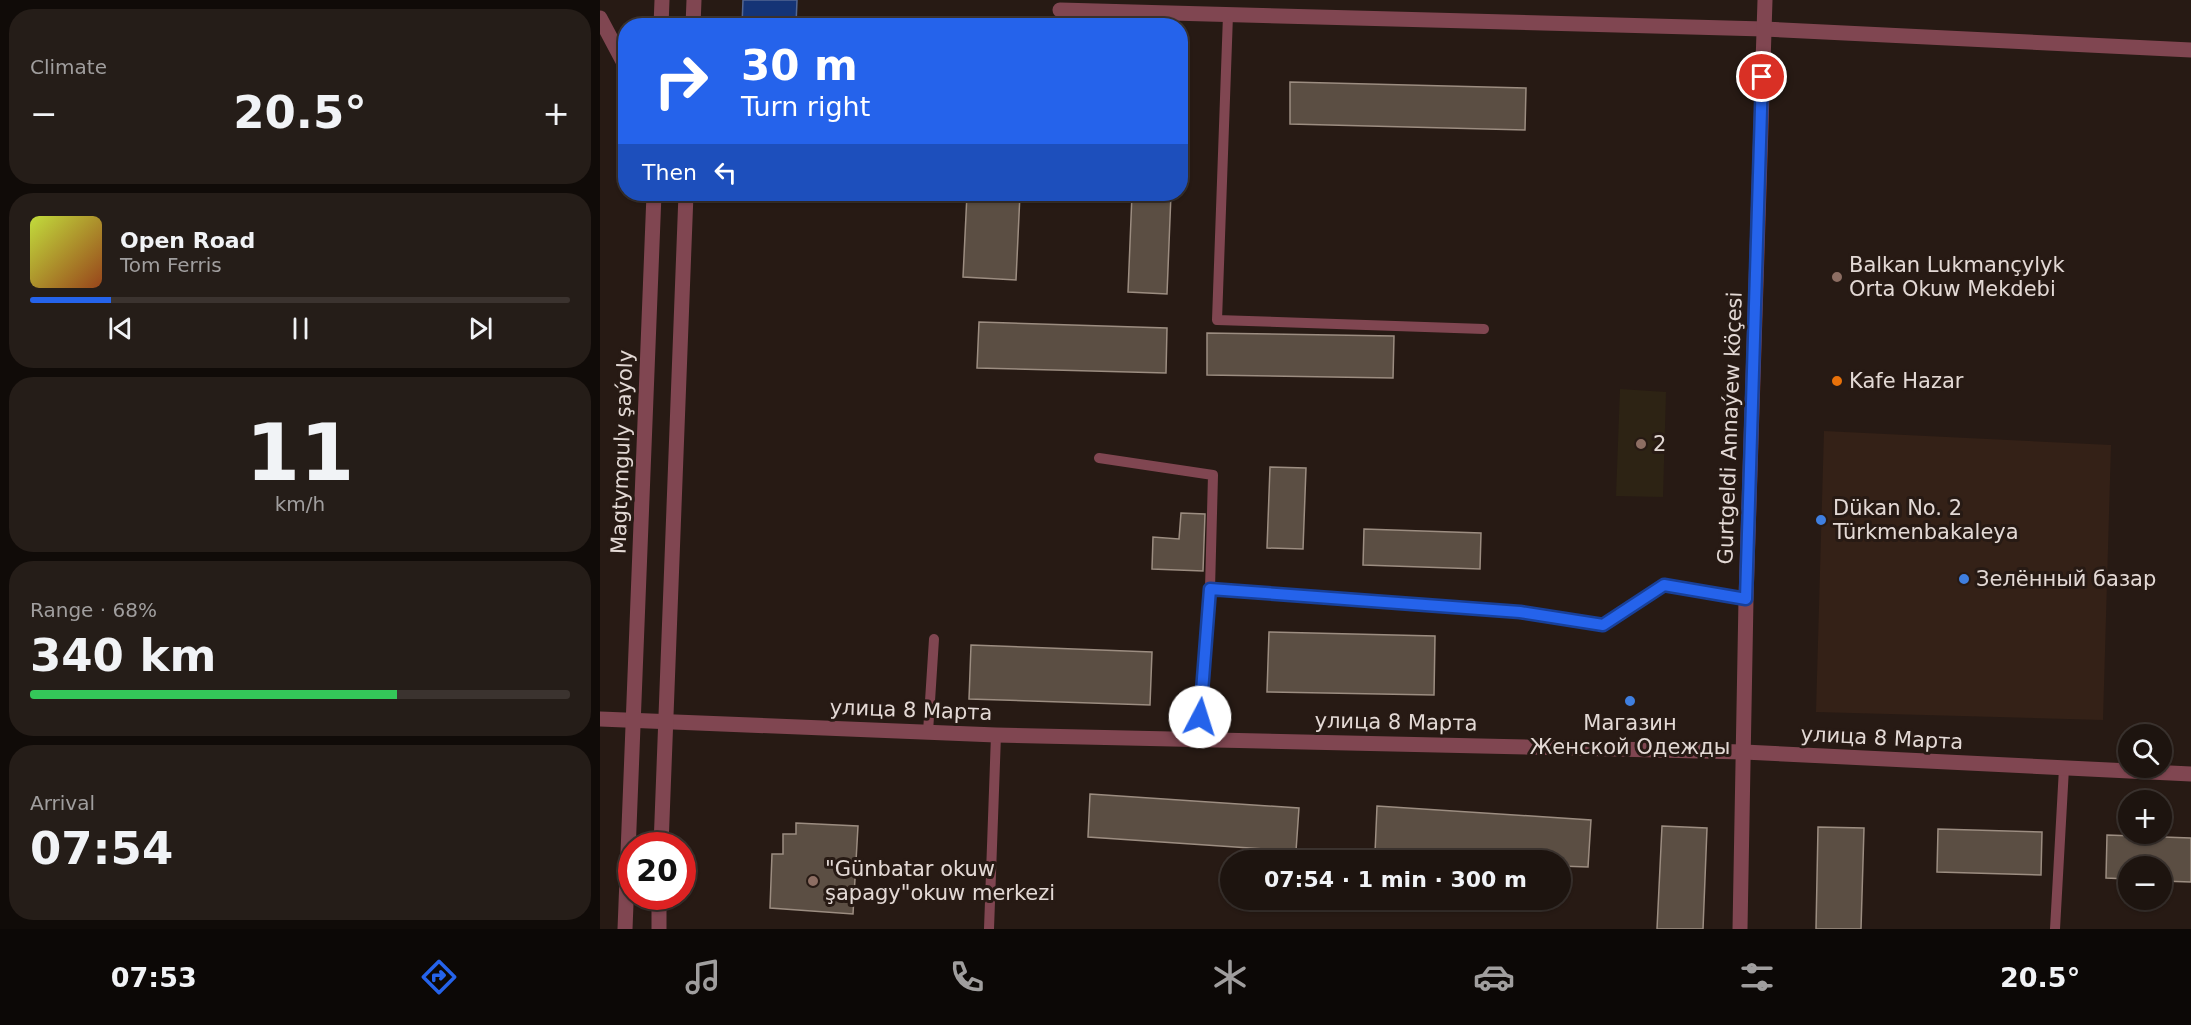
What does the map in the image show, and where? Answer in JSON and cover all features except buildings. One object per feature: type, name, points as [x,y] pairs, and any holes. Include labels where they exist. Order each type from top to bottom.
[{"type":"street","points":[[661,18],[662,0]]},
{"type":"street","points":[[693,18],[694,0]]},
{"type":"street","name":"Gurtgeldi Annaýew köçesi","points":[[1740,929],[1746,599],[1765,0]]},
{"type":"street","points":[[1060,10],[1764,29],[2191,50]]},
{"type":"street","points":[[600,18],[618,53]]},
{"type":"street","name":"Magtymguly şaýoly","points":[[625,929],[654,201]]},
{"type":"street","points":[[661,832],[686,201]]},
{"type":"street","name":"улица 8 Марта","points":[[600,719],[996,735],[1744,752],[2191,774]]},
{"type":"street","points":[[658,929],[659,910]]},
{"type":"lane","points":[[1228,15],[1217,320],[1484,329]]},
{"type":"lane","points":[[1099,458],[1213,475],[1210,589],[1198,738]]},
{"type":"lane","points":[[1210,589],[1520,612],[1603,625],[1664,585],[1746,599]]},
{"type":"lane","points":[[928,732],[934,639]]},
{"type":"lane","points":[[989,929],[996,735]]},
{"type":"lane","points":[[2055,929],[2064,768]]},
{"type":"shaded area","name":"2","points":[[1620,389],[1666,392],[1663,497],[1616,496]]},
{"type":"shaded area","name":"Зелённый базар","points":[[1824,431],[2111,445],[2103,720],[1816,712]]},
{"type":"water","points":[[743,0],[797,0],[796,18],[742,18]]},
{"type":"place","name":"Balkan Lukmançylyk Orta Okuw Mekdebi","points":[[1837,277]]},
{"type":"place","name":"Kafe Hazar","points":[[1837,381]]},
{"type":"place","name":"2","points":[[1641,444]]},
{"type":"place","name":"Dükan No. 2 Türkmenbakaleya","points":[[1821,520]]},
{"type":"place","name":"Зелённый базар","points":[[1964,579]]},
{"type":"place","name":"Магазин Женской Одежды","points":[[1630,701]]},
{"type":"place","name":"\"Günbatar okuw şapagy\"okuw merkezi","points":[[813,881]]},
{"type":"route","points":[[1200,717],[1210,589],[1520,612],[1603,625],[1664,585],[1746,599],[1762,77]]}]
